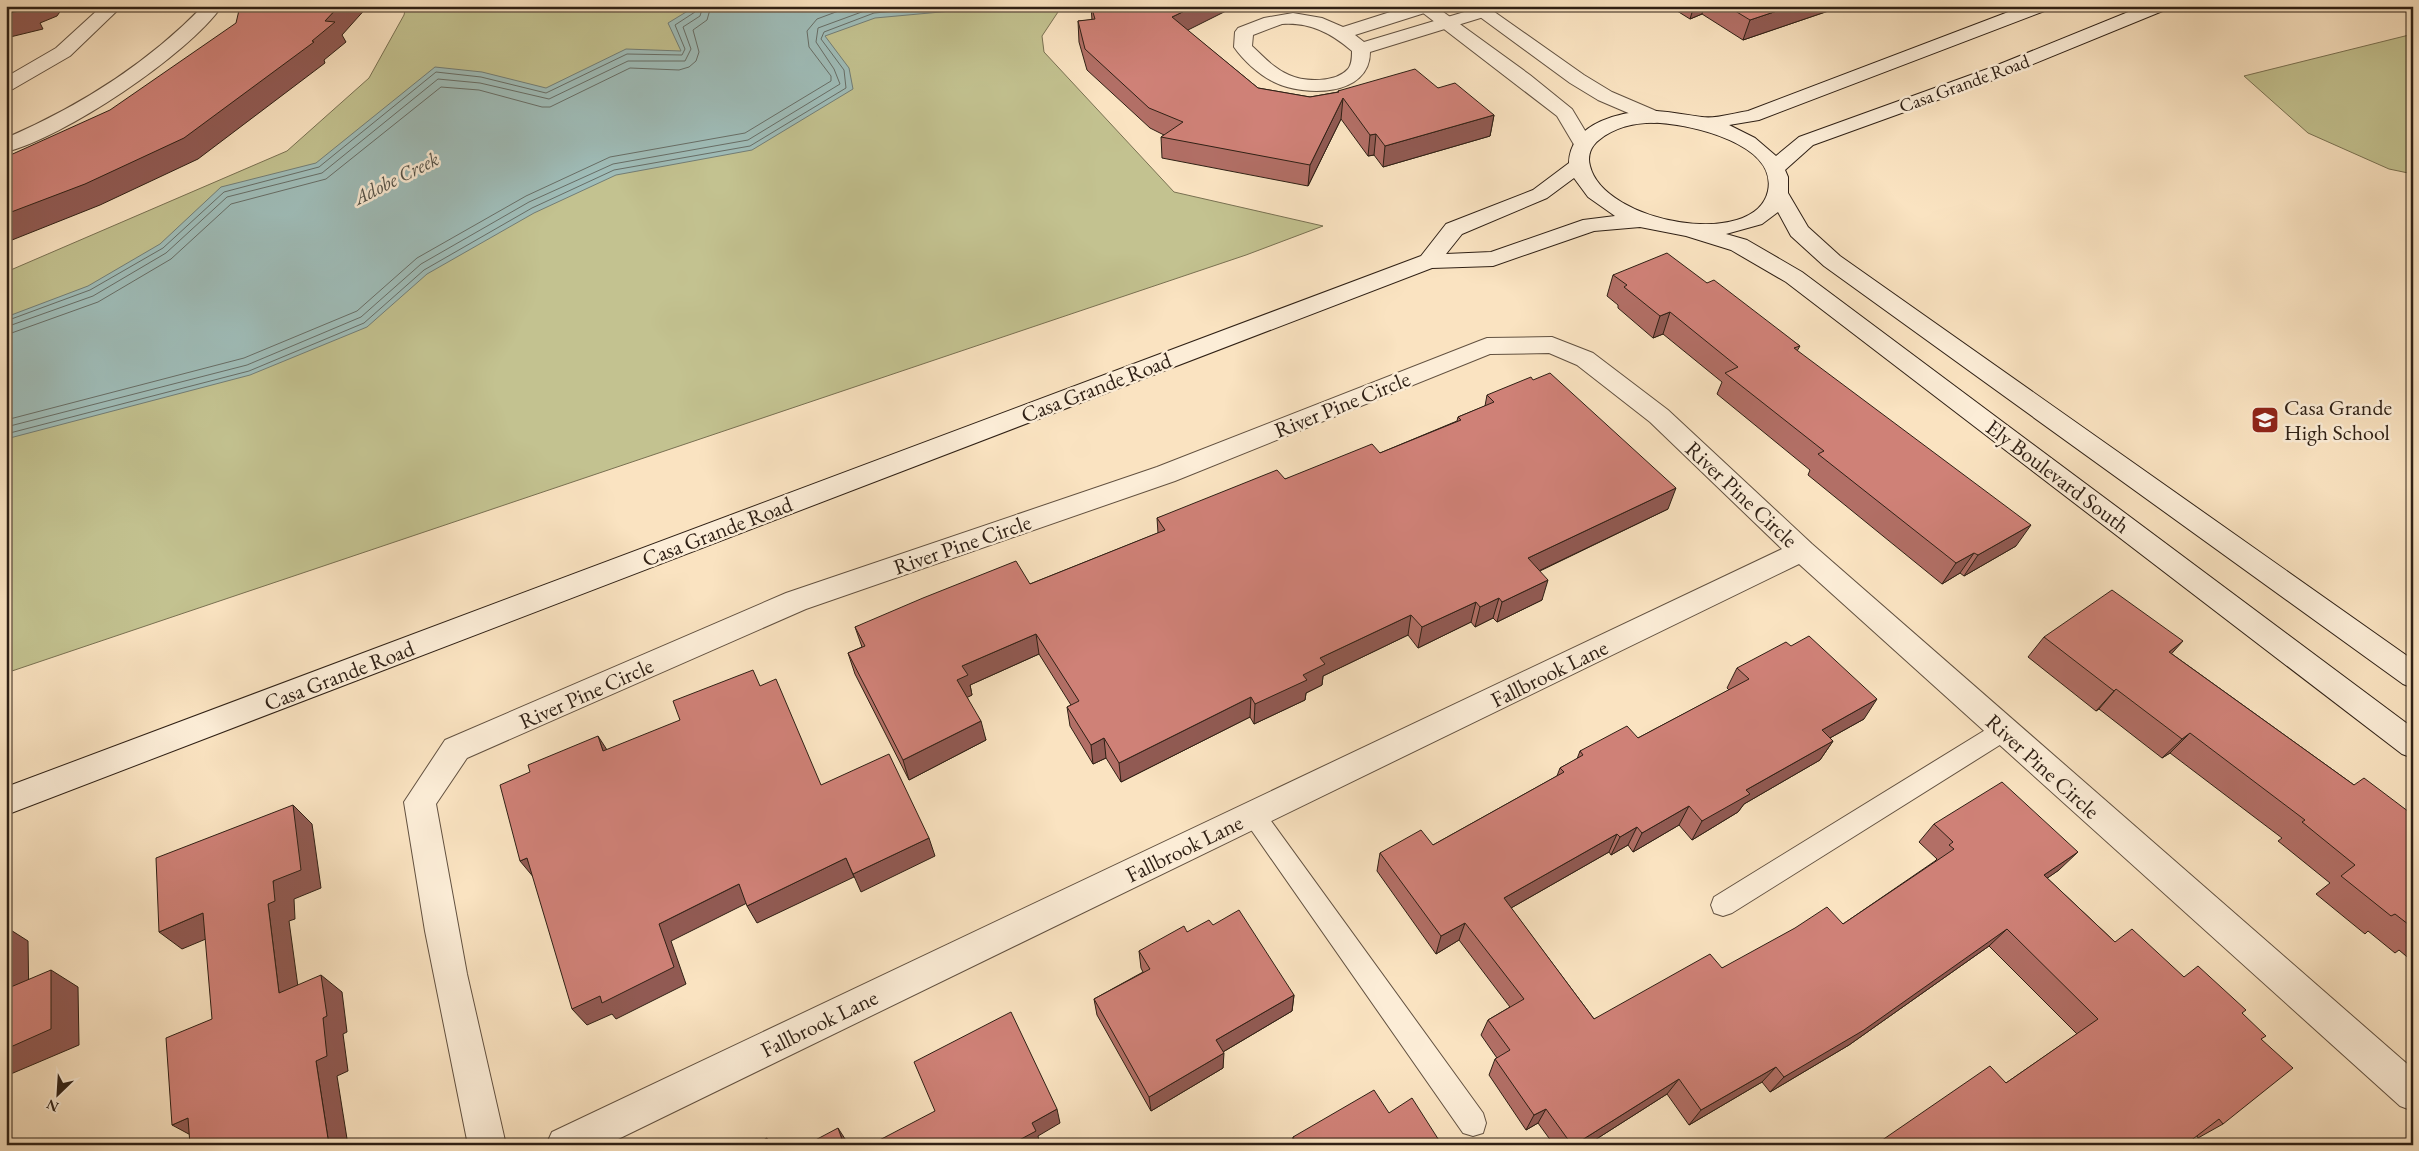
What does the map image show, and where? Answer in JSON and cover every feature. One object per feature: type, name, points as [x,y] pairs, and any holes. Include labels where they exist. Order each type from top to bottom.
[{"type":"main road","points":[[6,85],[63,52],[113,6]]},
{"type":"main road","points":[[6,146],[37,133],[110,92],[190,32],[214,6]]},
{"type":"main road","name":"Casa Grande Road","points":[[1703,123],[1752,116],[2041,6]]},
{"type":"main road","name":"Casa Grande Road","points":[[1775,168],[1806,141],[1997,72],[2159,6]]},
{"type":"main road","points":[[1342,33],[1425,7],[1524,79],[1565,113],[1584,144]]},
{"type":"main road","points":[[1361,49],[1446,23],[1478,9],[1556,66],[1604,96],[1654,117]]},
{"type":"main road","points":[[1301,18],[1324,24],[1342,33],[1361,49],[1360,66],[1346,80],[1318,86],[1282,79],[1260,64],[1243,47],[1244,32],[1272,19],[1301,18]]},
{"type":"main road","points":[[1654,117],[1703,123],[1734,134],[1759,150],[1775,168],[1780,182],[1779,195],[1770,210],[1749,222],[1722,229],[1690,230],[1642,220],[1617,209],[1598,196],[1584,181],[1579,165],[1579,155],[1584,144],[1599,130],[1624,121],[1654,117]]},
{"type":"main road","points":[[1429,261],[1454,229],[1540,194],[1579,165]]},
{"type":"main road","name":"Ely Boulevard South","points":[[1779,195],[1799,231],[1832,262],[2413,676]]},
{"type":"main road","name":"Casa Grande Road","points":[[6,801],[1429,261],[1494,259],[1591,226],[1642,220]]},
{"type":"main road","name":"Ely Boulevard South","points":[[1690,230],[1739,245],[1794,277],[2413,745]]},
{"type":"main road","name":"River Pine Circle","points":[[487,1145],[464,1045],[430,872],[420,802],[456,749],[796,601],[1166,474],[1487,346],[1552,345],[1585,359],[1659,416],[1802,551],[2413,1093]]},
{"type":"main road","name":"Fallbrook Lane","points":[[565,1145],[1802,551]]},
{"type":"lane","points":[[1723,905],[2003,731]]},
{"type":"lane","points":[[1253,814],[1473,1123]]},
{"type":"shaded area","points":[[406,6],[1062,6],[1042,36],[1044,52],[1174,192],[1323,226],[1246,255],[6,673],[6,272],[287,151],[369,78],[404,15]]},
{"type":"shaded area","points":[[2413,34],[2413,174],[2389,169],[2308,133],[2244,76]]},
{"type":"water","name":"Adobe Creek","points":[[696,6],[1006,6],[875,18],[825,36],[849,68],[853,89],[752,150],[616,175],[534,213],[427,274],[367,327],[250,375],[6,439],[6,317],[88,286],[160,244],[221,187],[316,163],[435,67],[482,72],[546,88],[626,49],[681,51],[668,23]]},
{"type":"building","points":[[6,6],[27,6],[28,9],[6,14]]},
{"type":"building","points":[[240,6],[339,6],[325,21],[335,22],[312,41],[314,42],[184,138],[85,184],[6,214],[6,157],[110,110],[236,23]]},
{"type":"building","points":[[1091,6],[1195,6],[1172,17],[1258,88],[1310,97],[1339,92],[1415,69],[1438,88],[1455,83],[1494,115],[1385,146],[1376,134],[1370,135],[1343,98],[1310,165],[1161,137],[1183,122],[1149,108],[1085,49],[1078,21],[1095,19]]},
{"type":"building","points":[[1727,6],[1792,6],[1750,20]]},
{"type":"building","points":[[1667,253],[1707,283],[1714,280],[1800,346],[1794,348],[2031,525],[1978,555],[1974,553],[1956,563],[1818,454],[1824,451],[1725,373],[1738,367],[1670,312],[1660,316],[1624,287],[1627,285],[1613,275]]},
{"type":"building","points":[[1550,373],[1676,488],[1528,558],[1548,580],[1502,602],[1499,598],[1480,607],[1476,602],[1422,627],[1411,615],[1320,658],[1325,664],[1303,675],[1307,680],[1255,704],[1251,697],[1119,763],[1104,738],[1091,745],[1067,707],[1079,701],[1036,634],[962,666],[968,675],[957,680],[981,721],[903,760],[848,653],[865,646],[855,627],[923,598],[1016,561],[1030,584],[1165,530],[1157,518],[1277,470],[1285,479],[1372,444],[1380,453],[1461,420],[1458,417],[1494,402],[1487,395],[1531,377],[1533,380]]},
{"type":"building","points":[[2112,590],[2183,641],[2169,652],[2354,785],[2364,778],[2413,815],[2413,928],[2395,914],[2391,916],[2341,876],[2355,865],[2302,822],[2305,820],[2190,733],[2182,739],[2116,689],[2114,691],[2044,637]]},
{"type":"building","points":[[1809,636],[1877,699],[1822,730],[1833,741],[1746,790],[1750,794],[1702,821],[1689,806],[1642,833],[1637,827],[1620,837],[1617,834],[1504,898],[1594,1019],[1710,954],[1722,968],[1795,928],[1827,907],[1843,924],[1954,849],[1949,845],[1953,842],[1934,824],[2002,782],[2078,852],[2044,875],[2115,942],[2132,929],[2184,977],[2198,966],[2246,1010],[2242,1013],[2266,1036],[2261,1039],[2293,1068],[2223,1124],[2219,1119],[2185,1145],[1875,1145],[1990,1066],[2006,1083],[2098,1019],[2007,929],[1864,1030],[1784,1077],[1776,1067],[1701,1110],[1679,1079],[1574,1145],[1572,1145],[1546,1109],[1534,1115],[1495,1059],[1510,1050],[1488,1020],[1524,999],[1465,923],[1441,936],[1380,853],[1421,830],[1433,845],[1564,772],[1560,768],[1583,755],[1580,751],[1627,726],[1638,738],[1749,679],[1737,668],[1786,642],[1791,646]]},
{"type":"building","points":[[753,670],[760,686],[776,679],[821,785],[889,754],[929,838],[853,874],[846,858],[747,906],[739,884],[659,924],[674,967],[602,1003],[600,996],[572,1009],[527,858],[520,861],[500,785],[530,772],[528,765],[598,736],[603,751],[680,720],[673,701]]},
{"type":"building","points":[[293,805],[301,870],[273,881],[275,901],[268,904],[279,993],[321,975],[327,1016],[323,1018],[327,1056],[316,1061],[329,1145],[190,1145],[188,1118],[172,1125],[166,1038],[212,1019],[203,913],[159,932],[156,858]]},
{"type":"building","points":[[1239,910],[1294,995],[1216,1040],[1224,1053],[1149,1097],[1094,999],[1150,969],[1139,951],[1184,926],[1187,932],[1209,920],[1213,925]]},
{"type":"building","points":[[51,970],[51,1029],[6,1049],[6,989]]},
{"type":"building","points":[[1011,1012],[1057,1109],[1032,1123],[1036,1131],[1010,1145],[870,1145],[935,1111],[914,1062]]},
{"type":"building","points":[[1374,1090],[1389,1113],[1412,1098],[1442,1145],[1297,1145],[1293,1137]]},
{"type":"building","points":[[838,1128],[844,1145],[806,1145]]},
{"type":"building","points":[[767,1138],[769,1145],[754,1145]]},
{"type":"place","name":"Casa Grande High School","points":[[2265,420]]}]
